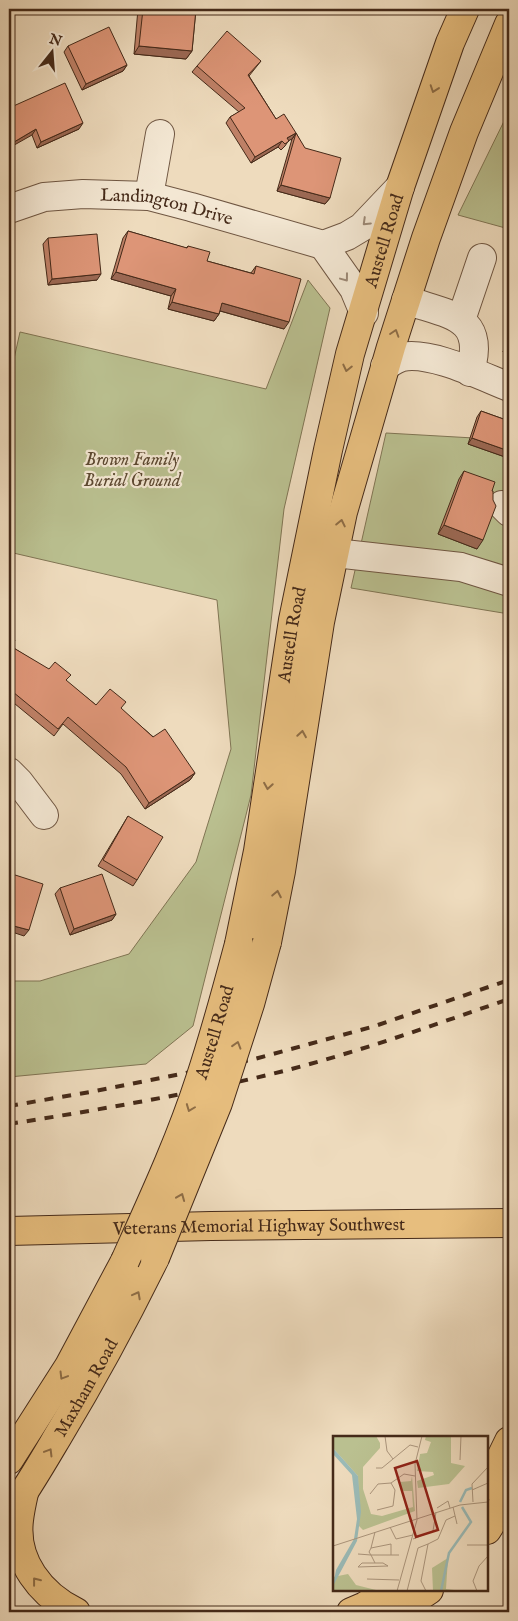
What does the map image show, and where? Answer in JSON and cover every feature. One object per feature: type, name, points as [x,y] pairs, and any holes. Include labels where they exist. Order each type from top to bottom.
[{"type":"main road","name":"Austell Road","points":[[125,1261],[155,1194],[200,1080],[226,995],[239,944],[258,851],[293,620],[350,354],[400,187],[450,43],[465,9]]},
{"type":"main road","name":"Austell Road","points":[[155,1258],[218,1103],[250,1004],[267,942],[281,871],[320,622],[344,512],[385,366],[464,132],[509,24]]},
{"type":"main road","name":"Veterans Memorial Highway Southwest","points":[[9,1231],[211,1226],[509,1223]]},
{"type":"main road","name":"Maxham Road","points":[[76,1612],[53,1598],[32,1576],[25,1563],[19,1538],[16,1504],[72,1413],[155,1258]]},
{"type":"main road","name":"Maxham Road","points":[[9,1460],[49,1400],[125,1261]]},
{"type":"main road","points":[[488,1484],[509,1441]]},
{"type":"main road","points":[[488,1528],[509,1495]]},
{"type":"main road","points":[[351,1612],[366,1606],[389,1591]]},
{"type":"main road","points":[[396,1612],[427,1591]]},
{"type":"street","points":[[149,196],[160,134]]},
{"type":"street","points":[[364,312],[354,288],[323,245],[347,236],[362,227],[400,187]]},
{"type":"street","name":"Landington Drive","points":[[9,209],[44,196],[84,194],[149,196],[323,245]]},
{"type":"street","points":[[462,320],[482,258]]},
{"type":"street","points":[[406,300],[462,320],[470,329],[476,350],[470,372]]},
{"type":"street","points":[[385,366],[403,357],[415,356],[435,359],[509,387]]},
{"type":"street","points":[[335,553],[462,567],[509,582]]},
{"type":"street","points":[[9,772],[20,782],[44,815]]},
{"type":"green space","points":[[509,111],[509,229],[458,215]]},
{"type":"green space","name":"Brown Family Burial Ground","points":[[308,280],[330,308],[284,509],[251,795],[193,1026],[146,1064],[9,1077],[9,981],[40,981],[129,954],[196,862],[231,749],[217,600],[9,552],[9,381],[20,332],[266,389]]},
{"type":"green space","points":[[386,433],[509,440],[509,614],[351,588]]},
{"type":"building","points":[[143,9],[196,9],[192,51],[139,46]]},
{"type":"building","points":[[109,27],[127,65],[86,84],[68,46]]},
{"type":"building","points":[[227,31],[261,61],[248,75],[276,119],[284,114],[296,133],[287,138],[289,141],[285,144],[282,141],[255,157],[230,117],[245,108],[197,66]]},
{"type":"building","points":[[65,83],[83,123],[41,142],[36,129],[9,145],[9,108]]},
{"type":"building","points":[[296,133],[305,148],[341,158],[330,198],[281,185]]},
{"type":"building","points":[[128,231],[187,248],[188,246],[210,252],[207,261],[254,274],[256,266],[301,279],[289,322],[222,303],[219,314],[172,302],[176,289],[116,272]]},
{"type":"building","points":[[97,234],[101,274],[52,279],[48,238]]},
{"type":"building","points":[[481,411],[509,421],[509,451],[472,438]]},
{"type":"building","points":[[464,471],[495,482],[492,491],[496,506],[483,540],[444,525]]},
{"type":"building","points":[[9,636],[15,640],[12,647],[49,669],[55,662],[71,675],[66,680],[96,705],[110,689],[126,702],[121,708],[153,737],[165,729],[195,773],[149,803],[126,767],[68,717],[58,729],[13,692],[12,695],[9,693]]},
{"type":"building","points":[[128,816],[163,837],[137,880],[103,860]]},
{"type":"building","points":[[9,873],[43,884],[29,930],[10,925],[12,919],[9,918]]},
{"type":"building","points":[[102,874],[116,914],[74,929],[60,888]]},
{"type":"building","points":[[509,1601],[509,1612],[501,1612]]},
{"type":"railway","points":[[9,1106],[251,1060],[375,1026],[509,980]]},
{"type":"railway","points":[[9,1124],[102,1109],[225,1085],[287,1070],[383,1042],[509,999]]}]
